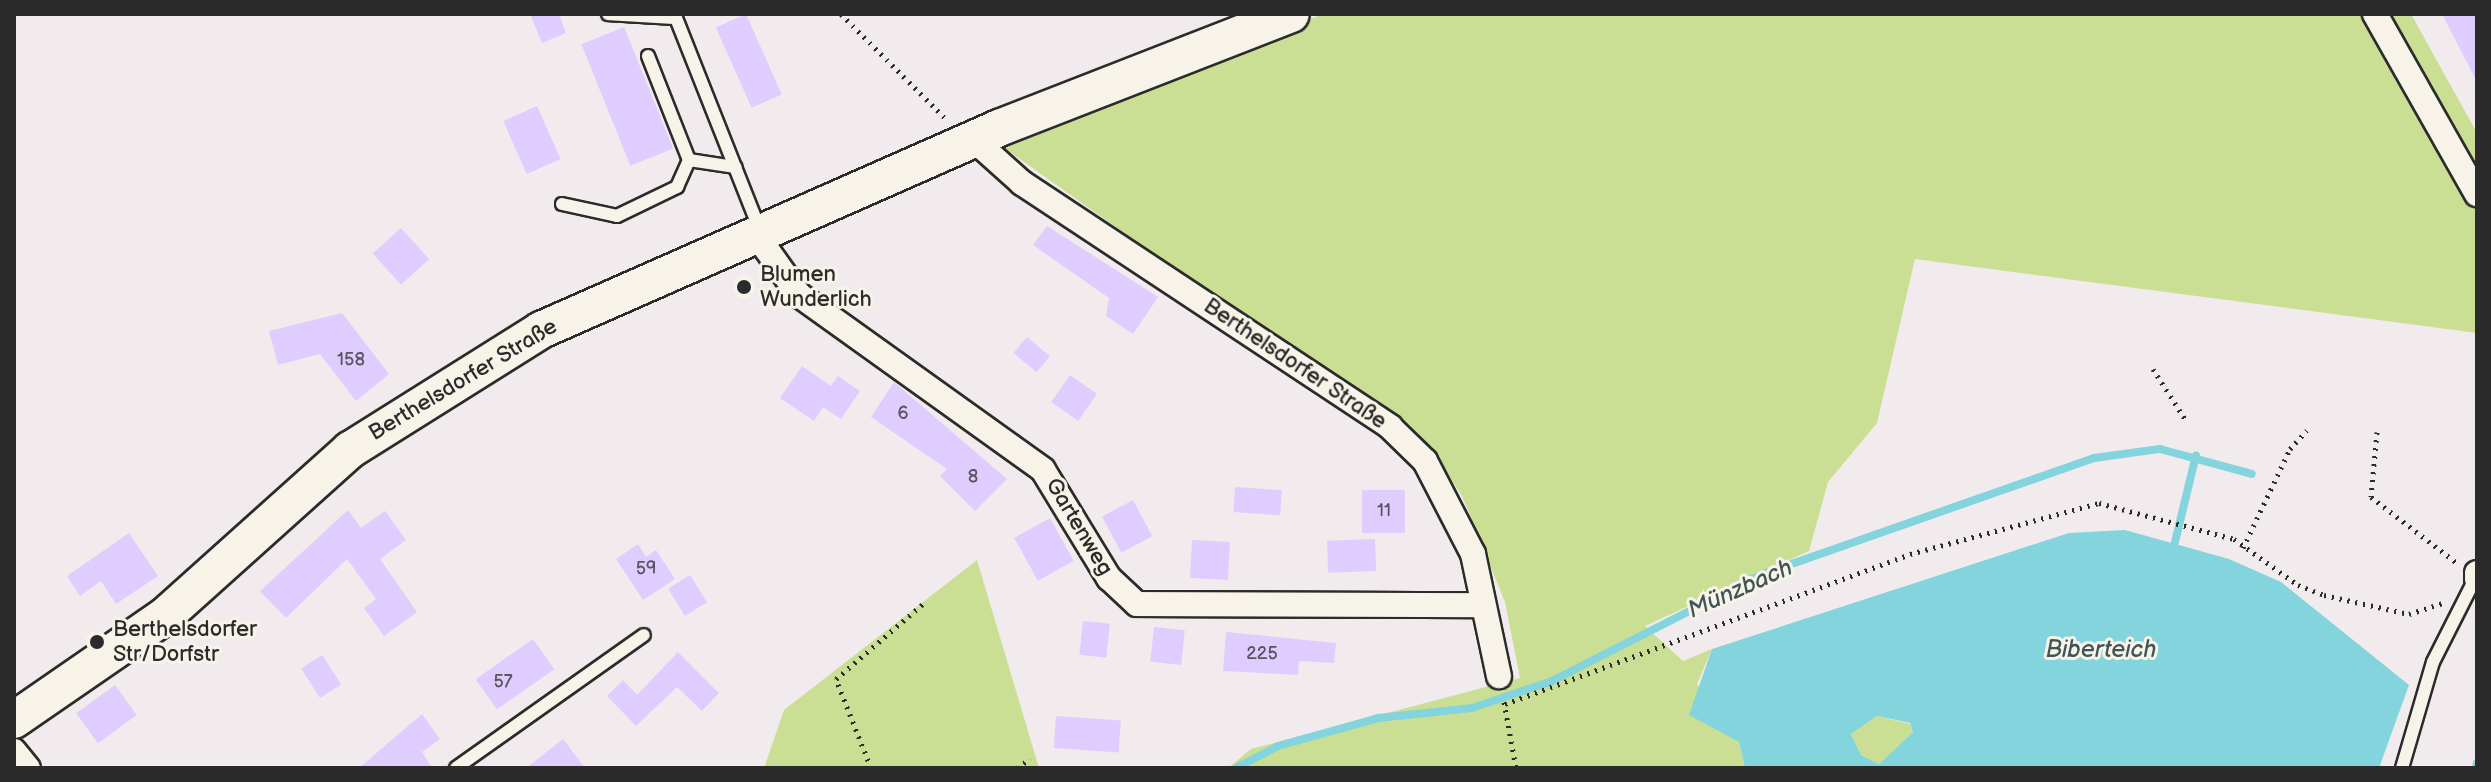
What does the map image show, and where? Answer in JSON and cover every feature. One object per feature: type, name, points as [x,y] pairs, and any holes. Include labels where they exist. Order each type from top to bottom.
[{"type":"street","name":"Berthelsdorfer Straße","points":[[14,720],[165,616],[350,450],[541,330],[973,139],[1291,14]]},
{"type":"street","points":[[2375,14],[2477,194]]},
{"type":"street","name":"Berthelsdorfer Straße","points":[[973,139],[1022,183],[1390,427],[1452,505],[1483,605],[1499,676]]},
{"type":"street","name":"Gartenweg","points":[[758,232],[799,295],[1043,470],[1109,578],[1137,604],[1483,605]]},
{"type":"street","points":[[14,751],[28,768]]},
{"type":"lane","points":[[608,14],[676,18],[758,232]]},
{"type":"lane","points":[[562,204],[617,216],[677,187],[689,160],[648,56]]},
{"type":"lane","points":[[689,160],[735,167]]},
{"type":"lane","points":[[2402,768],[2433,662],[2474,580]]},
{"type":"lane","points":[[456,768],[644,635]]},
{"type":"path","points":[[841,14],[973,139]]},
{"type":"path","points":[[2153,369],[2185,419]]},
{"type":"path","points":[[2243,548],[2290,449],[2307,430]]},
{"type":"path","points":[[1516,768],[1505,704],[1910,554],[2065,507],[2099,503],[2193,526],[2243,548],[2298,585],[2409,614],[2474,580],[2371,497],[2377,432]]},
{"type":"path","points":[[871,768],[836,679],[924,603]]},
{"type":"path","points":[[1017,768],[1030,759]]},
{"type":"green space","points":[[1323,14],[2411,14],[2477,133],[2477,333],[1915,259],[1877,423],[1828,482],[1809,551],[1645,626],[1683,661],[1712,649],[1697,684],[1739,742],[1745,768],[1228,768],[1251,749],[1520,678],[1505,602],[1462,496],[1433,452],[1000,145]]},
{"type":"green space","points":[[977,560],[1039,768],[764,768],[784,710]]},
{"type":"green space","points":[[1877,716],[1910,724],[1913,732],[1879,764],[1861,755],[1851,734]]},
{"type":"water","name":"Biberteich","points":[[2125,530],[2229,559],[2281,582],[2409,685],[2379,768],[1745,768],[1739,742],[1689,715],[1712,649],[2069,533]],"holes":[[[1877,716],[1910,723],[1913,732],[1879,764],[1861,755],[1851,734]]]},
{"type":"building","points":[[530,14],[559,14],[566,33],[542,43]]},
{"type":"building","points":[[746,14],[782,94],[752,108],[716,27]]},
{"type":"building","points":[[2442,14],[2477,14],[2477,82]]},
{"type":"building","points":[[624,27],[673,148],[630,166],[581,44]]},
{"type":"building","points":[[537,106],[561,159],[527,174],[503,121]]},
{"type":"building","points":[[1047,226],[1158,297],[1133,334],[1106,316],[1109,298],[1033,245]]},
{"type":"building","points":[[401,228],[429,259],[401,285],[373,253]]},
{"type":"building","points":[[342,313],[389,374],[356,401],[320,354],[278,365],[269,331]]},
{"type":"building","points":[[1027,337],[1050,356],[1036,372],[1014,353]]},
{"type":"building","points":[[802,366],[831,386],[838,376],[860,391],[841,419],[823,407],[814,421],[780,398]]},
{"type":"building","points":[[1070,375],[1097,394],[1078,421],[1051,402]]},
{"type":"building","points":[[894,382],[1007,479],[975,511],[940,476],[947,469],[871,417]]},
{"type":"building","points":[[1235,487],[1282,490],[1280,515],[1233,512]]},
{"type":"building","points":[[1362,490],[1405,490],[1405,533],[1362,533]]},
{"type":"building","points":[[1133,500],[1152,536],[1121,553],[1102,516]]},
{"type":"building","points":[[348,510],[361,528],[385,511],[406,540],[380,559],[417,612],[384,636],[364,608],[376,599],[347,559],[286,618],[260,591]]},
{"type":"building","points":[[1050,518],[1074,561],[1038,581],[1014,538]]},
{"type":"building","points":[[129,533],[158,576],[116,604],[101,581],[80,596],[67,576]]},
{"type":"building","points":[[1375,539],[1376,571],[1328,573],[1327,541]]},
{"type":"building","points":[[1192,540],[1230,542],[1228,580],[1190,578]]},
{"type":"building","points":[[638,544],[646,557],[656,550],[675,579],[643,600],[616,559]]},
{"type":"building","points":[[690,575],[707,602],[685,616],[668,589]]},
{"type":"building","points":[[1083,621],[1110,624],[1106,658],[1079,655]]},
{"type":"building","points":[[1154,627],[1185,630],[1181,665],[1150,662]]},
{"type":"building","points":[[1226,632],[1336,643],[1334,663],[1299,661],[1298,675],[1223,671]]},
{"type":"building","points":[[533,639],[554,669],[497,709],[476,679]]},
{"type":"building","points":[[678,652],[719,693],[702,711],[677,687],[636,726],[607,696],[623,680],[637,695]]},
{"type":"building","points":[[322,655],[341,684],[320,698],[301,669]]},
{"type":"building","points":[[115,685],[137,715],[98,743],[76,713]]},
{"type":"building","points":[[422,714],[440,739],[422,752],[432,768],[359,768]]},
{"type":"building","points":[[1056,716],[1121,721],[1119,752],[1054,748]]},
{"type":"building","points":[[563,739],[585,768],[526,768]]},
{"type":"waterway","name":"Münzbach","points":[[1236,768],[1278,746],[1378,718],[1472,708],[1552,681],[1760,575],[2094,458],[2160,449],[2252,474]]},
{"type":"waterway","points":[[2175,542],[2196,455]]},
{"type":"waterway","name":"Münzbach","points":[[2476,768],[2477,763]]},
{"type":"place","name":"Blumen Wunderlich","points":[[744,287]]},
{"type":"place","name":"Berthelsdorfer Str/Dorfstr","points":[[97,642]]}]
